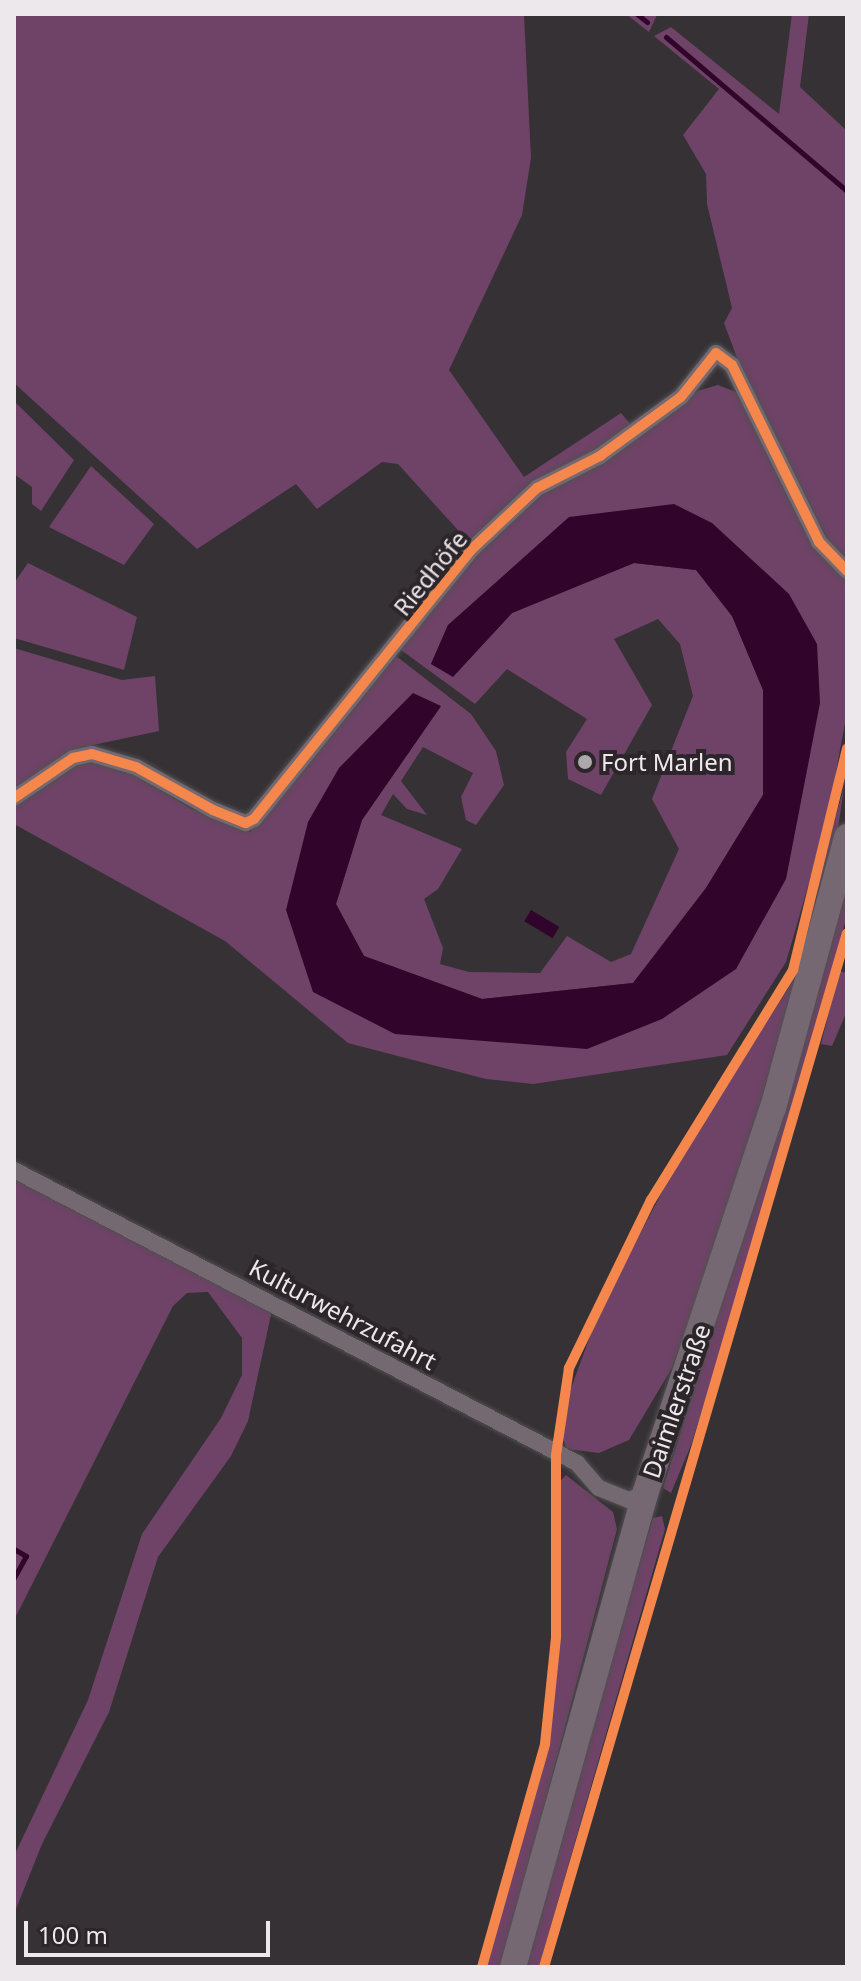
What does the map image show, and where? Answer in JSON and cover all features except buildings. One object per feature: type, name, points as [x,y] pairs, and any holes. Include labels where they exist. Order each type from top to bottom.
[{"type":"main road","name":"Daimlerstraße","points":[[513,1967],[645,1494],[773,1108],[847,837]]},
{"type":"street","name":"Riedhöfe","points":[[14,798],[73,758],[92,754],[136,767],[213,810],[246,823],[254,819],[471,550],[537,488],[600,456],[681,397],[716,353],[732,365],[751,414],[819,542],[847,571]]},
{"type":"street","name":"Kulturwehrzufahrt","points":[[14,1170],[577,1463],[599,1488],[629,1500],[645,1494]]},
{"type":"shaded area","points":[[14,14],[524,14],[531,158],[522,215],[449,370],[524,477],[621,413],[639,434],[697,391],[718,385],[736,392],[814,543],[847,578],[847,712],[827,821],[786,962],[727,1055],[533,1084],[486,1079],[348,1043],[225,941],[14,824],[14,804],[76,765],[92,762],[134,775],[192,809],[250,832],[396,656],[471,714],[496,751],[504,785],[476,825],[466,820],[461,797],[473,773],[423,747],[401,781],[427,815],[407,809],[393,794],[381,815],[462,849],[438,889],[424,899],[443,948],[440,964],[469,972],[540,973],[567,936],[611,962],[631,954],[679,849],[652,799],[693,696],[680,644],[658,619],[614,639],[652,705],[601,795],[568,779],[566,752],[587,719],[507,669],[475,704],[401,650],[476,550],[398,464],[382,462],[317,509],[296,484],[197,549],[14,383]],"holes":[[[712,523],[820,703],[662,1019],[313,992],[339,768],[441,706],[362,820],[336,904],[364,956],[482,999],[633,983],[706,888],[763,795],[763,690],[732,616],[696,570],[634,563],[512,613],[453,676],[431,664],[448,625]]]},
{"type":"shaded area","points":[[626,14],[655,14],[657,15],[649,32]]},
{"type":"shaded area","points":[[792,14],[809,14],[800,87],[847,131],[847,562],[830,544],[755,406],[724,323],[732,308],[707,204],[706,174],[683,135],[719,89],[654,36],[671,27],[779,114]]},
{"type":"shaded area","points":[[14,401],[74,460],[41,511],[32,504],[32,487],[14,474]]},
{"type":"shaded area","points":[[91,466],[154,524],[124,565],[49,527]]},
{"type":"shaded area","points":[[674,504],[712,523],[789,594],[817,644],[820,703],[786,879],[736,969],[662,1019],[587,1049],[395,1034],[313,992],[286,910],[308,822],[339,768],[413,693],[441,706],[362,820],[336,904],[364,956],[482,999],[633,983],[706,888],[763,795],[763,690],[732,616],[696,570],[634,563],[512,613],[453,677],[431,664],[448,625],[569,517]]},
{"type":"shaded area","points":[[28,563],[137,617],[124,670],[14,638],[14,583]]},
{"type":"shaded area","points":[[14,648],[122,680],[155,676],[159,731],[93,745],[14,794]]},
{"type":"shaded area","points":[[847,766],[838,829],[807,924],[843,790]]},
{"type":"shaded area","points":[[847,871],[847,915],[770,1195],[691,1445],[671,1493],[663,1488],[764,1170]]},
{"type":"shaded area","points":[[531,910],[559,927],[553,938],[524,921]]},
{"type":"shaded area","points":[[800,970],[726,1218],[672,1368],[629,1440],[599,1453],[567,1449],[561,1435],[566,1402],[599,1312],[682,1154]]},
{"type":"shaded area","points":[[839,971],[847,973],[847,1011],[832,1046],[821,1044]]},
{"type":"shaded area","points":[[14,1176],[272,1310],[248,1421],[231,1456],[158,1557],[109,1712],[42,1844],[14,1914],[14,1856],[88,1700],[142,1534],[221,1418],[242,1375],[242,1338],[208,1292],[187,1293],[173,1306],[14,1620]]},
{"type":"shaded area","points":[[566,1475],[613,1512],[617,1529],[502,1967],[485,1967],[542,1774],[560,1637],[561,1480]]},
{"type":"shaded area","points":[[662,1516],[665,1529],[539,1967],[523,1967],[653,1518]]},
{"type":"waterway","points":[[637,14],[647,22]]},
{"type":"waterway","points":[[666,37],[847,191]]},
{"type":"waterway","points":[[14,1549],[26,1556],[14,1578]]},
{"type":"cycle path","points":[[14,798],[73,758],[92,754],[136,767],[213,810],[246,823],[254,819],[471,550],[537,488],[600,456],[681,397],[716,353],[732,365],[819,542],[847,571]]},
{"type":"cycle path","points":[[482,1967],[545,1744],[556,1637],[556,1455],[569,1368],[651,1200],[793,970],[847,749]]},
{"type":"cycle path","points":[[544,1967],[847,933]]},
{"type":"place","name":"Fort Marlen","points":[[585,762]]}]
